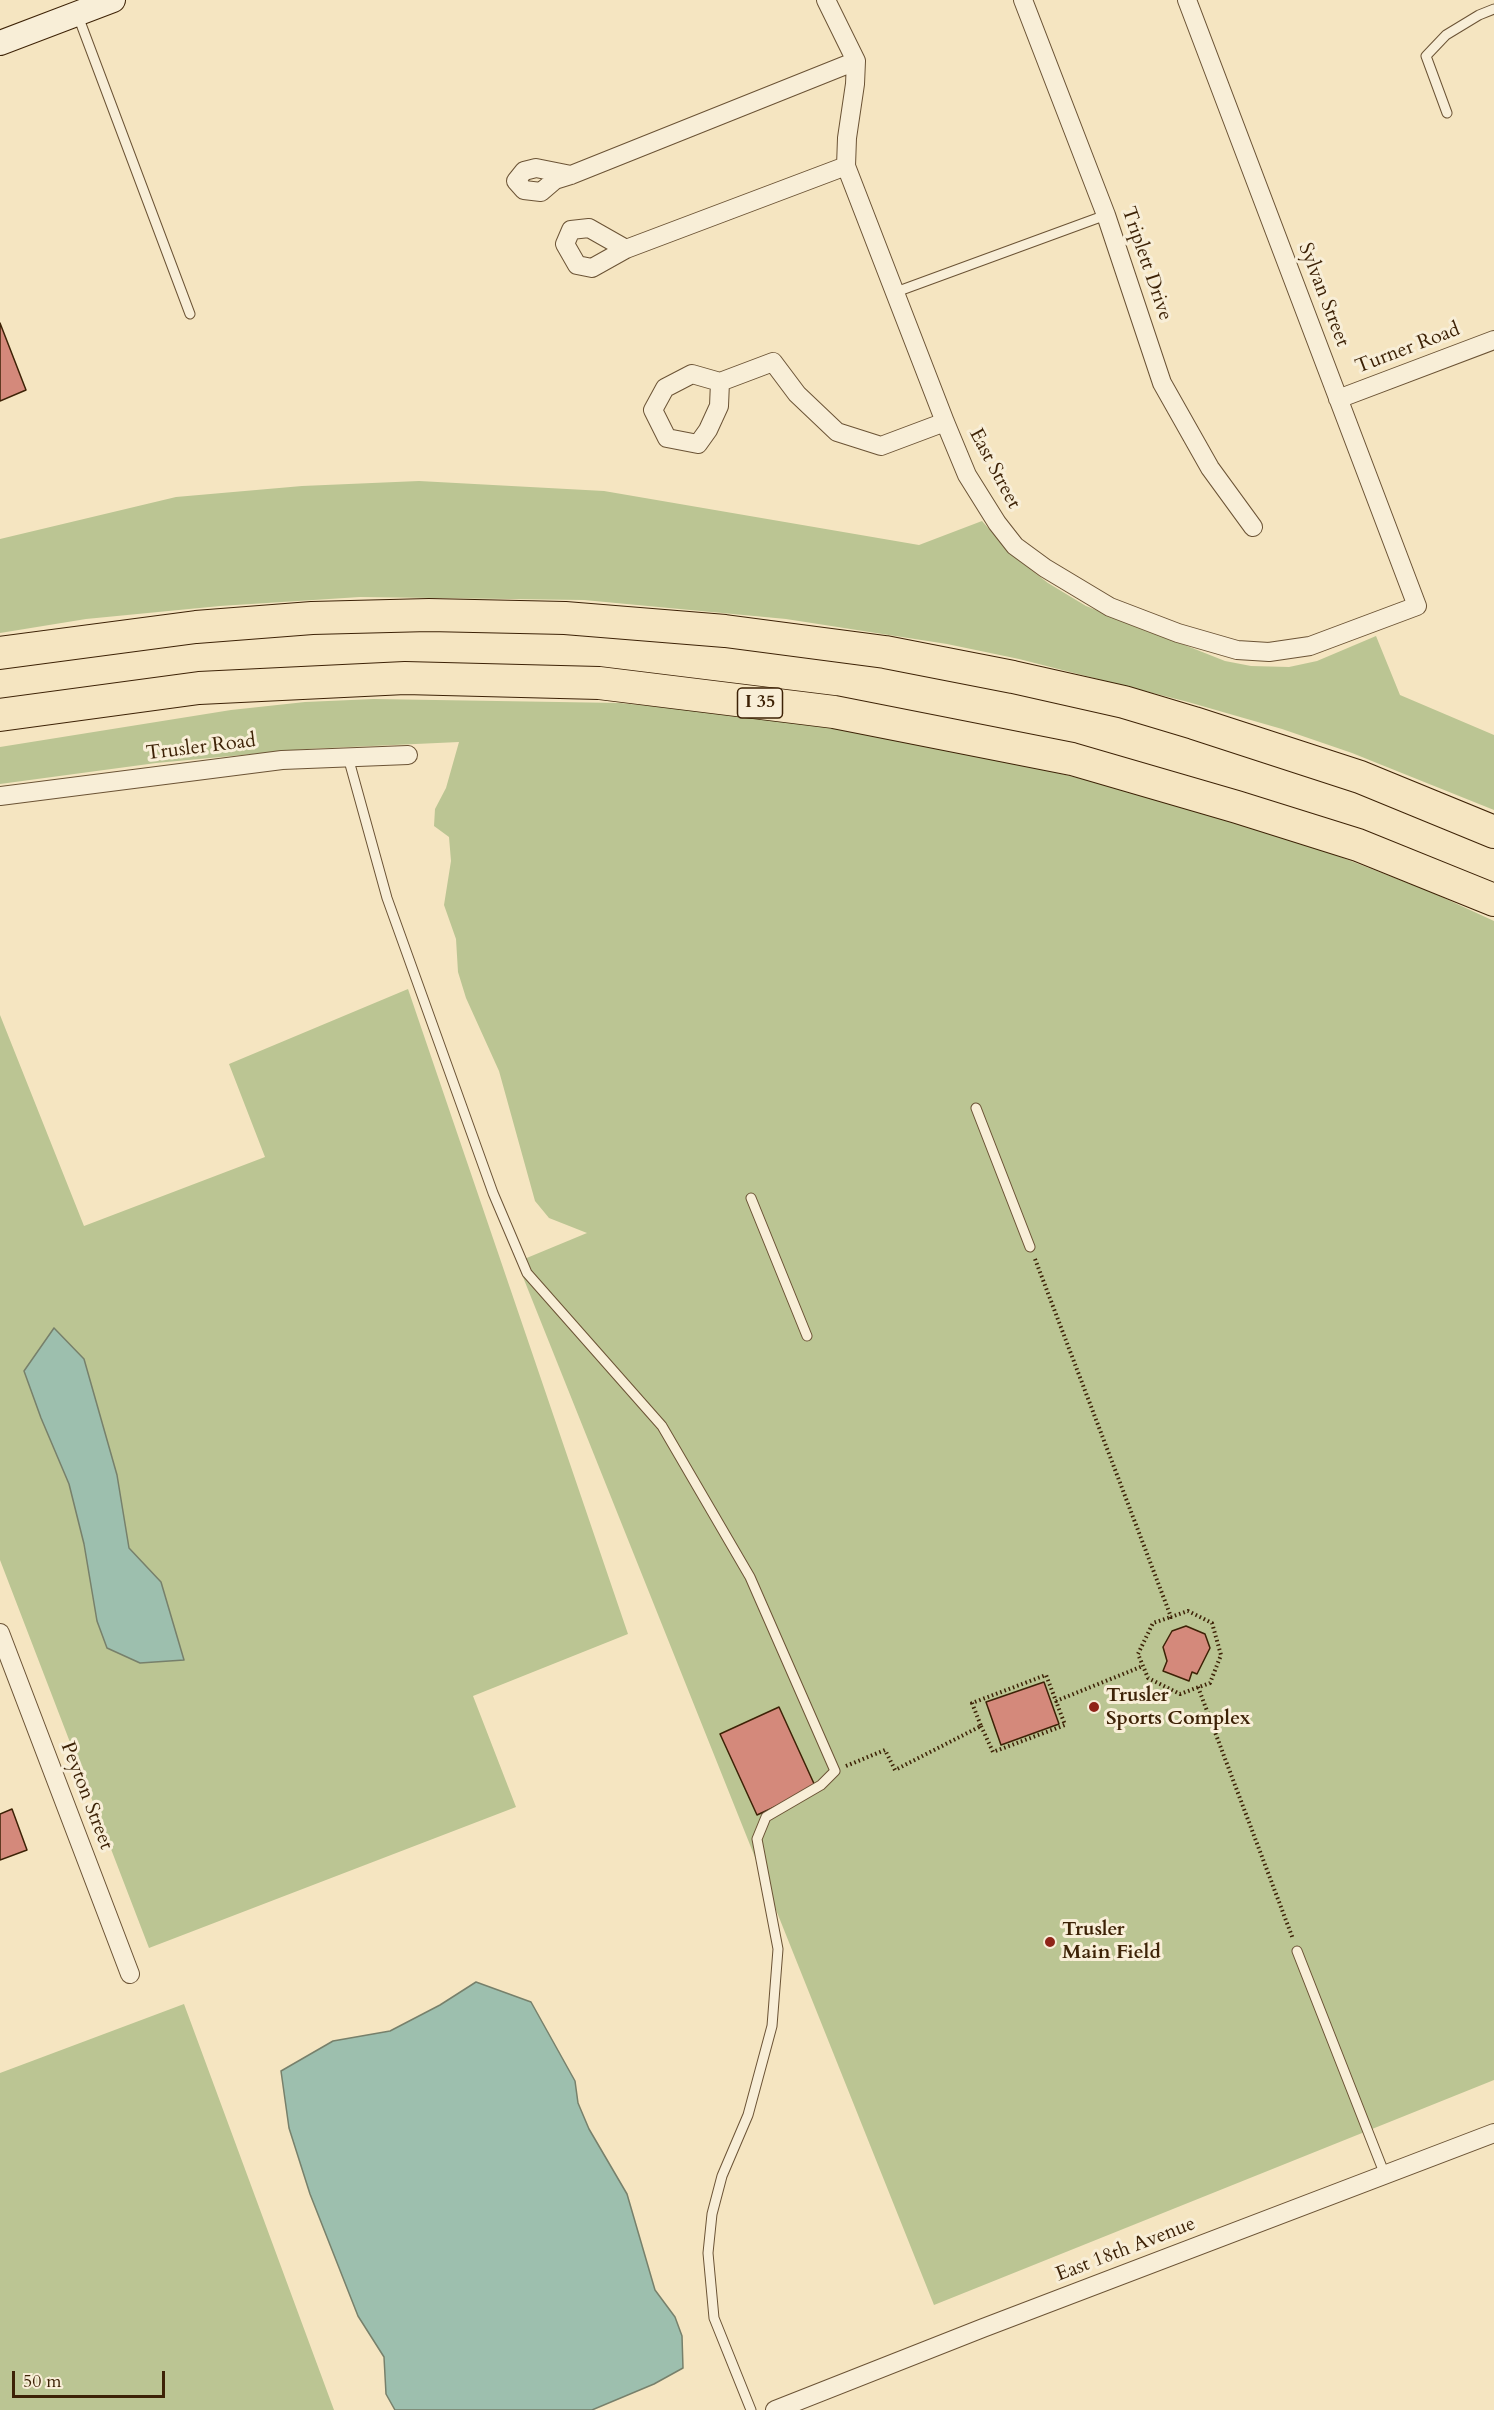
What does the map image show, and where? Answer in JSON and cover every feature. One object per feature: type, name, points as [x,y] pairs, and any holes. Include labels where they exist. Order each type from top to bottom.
[{"type":"highway","points":[[0,653],[196,627],[312,618],[429,615],[565,618],[725,631],[885,652],[1124,702],[1360,777],[1494,832]]},
{"type":"highway","name":"I 35","points":[[0,715],[200,688],[405,678],[599,683],[834,712],[1072,759],[1238,807],[1358,845],[1494,900]]},
{"type":"main road","points":[[0,43],[113,0]]},
{"type":"street","points":[[571,174],[856,61],[826,0]]},
{"type":"street","name":"Triplett Drive","points":[[1023,0],[1106,215],[1162,383],[1210,468],[1253,527]]},
{"type":"street","name":"Sylvan Street","points":[[1187,0],[1417,606]]},
{"type":"street","name":"East Street","points":[[856,61],[846,166],[967,475],[997,523],[1015,546],[1045,568],[1110,607],[1178,633],[1237,650],[1269,652],[1310,646],[1417,606]]},
{"type":"street","points":[[626,249],[846,166]]},
{"type":"street","name":"Turner Road","points":[[1338,399],[1494,340]]},
{"type":"street","points":[[720,382],[773,362],[797,394],[837,432],[881,446],[945,422]]},
{"type":"street","name":"Trusler Road","points":[[0,796],[282,760],[408,755]]},
{"type":"street","name":"Peyton Street","points":[[0,1633],[130,1974]]},
{"type":"street","name":"East 18th Avenue","points":[[775,2410],[1494,2133]]},
{"type":"lane","points":[[1447,113],[1426,56],[1446,35],[1479,15],[1494,9]]},
{"type":"lane","points":[[77,13],[190,314]]},
{"type":"lane","points":[[896,292],[1106,215]]},
{"type":"lane","points":[[348,757],[387,898],[492,1193],[527,1273],[662,1425],[750,1577],[835,1771],[821,1785],[766,1817],[757,1839],[778,1949],[772,2026],[748,2115],[722,2176],[712,2214],[708,2253],[714,2318],[751,2410]]},
{"type":"lane","points":[[976,1108],[1030,1247]]},
{"type":"lane","points":[[751,1198],[807,1336]]},
{"type":"lane","points":[[1297,1951],[1385,2175]]},
{"type":"path","points":[[1030,1247],[1171,1617]]},
{"type":"path","points":[[1188,1611],[1212,1623],[1221,1655],[1209,1683],[1180,1694],[1148,1678],[1143,1666],[1138,1653],[1153,1623],[1188,1611]]},
{"type":"path","points":[[1056,1701],[1143,1666]]},
{"type":"path","points":[[1046,1675],[1056,1701],[1065,1725],[993,1752],[972,1703],[1046,1675]]},
{"type":"path","points":[[1198,1686],[1297,1951]]},
{"type":"path","points":[[835,1771],[885,1750],[895,1770],[981,1726]]},
{"type":"green space","points":[[419,481],[604,491],[919,545],[982,521],[1013,556],[1048,583],[1086,606],[1225,661],[1251,666],[1289,667],[1317,661],[1376,636],[1400,695],[1494,735],[1494,810],[1352,753],[1282,729],[1188,702],[1019,659],[947,644],[786,619],[584,600],[360,597],[220,606],[86,619],[0,633],[0,539],[176,497],[302,486]]},
{"type":"green space","name":"Trusler Sports Complex","points":[[374,699],[620,703],[731,714],[848,730],[970,752],[1103,784],[1223,817],[1333,854],[1431,892],[1494,921],[1494,2080],[934,2305],[517,1262],[587,1233],[549,1218],[535,1201],[499,1071],[466,998],[458,972],[456,939],[444,905],[451,861],[449,837],[434,826],[435,809],[446,788],[459,742],[307,749],[156,763],[0,784],[0,747],[231,710],[305,702]]},
{"type":"green space","points":[[408,989],[628,1634],[473,1696],[516,1807],[149,1948],[0,1560],[0,1015],[84,1226],[265,1157],[229,1064]]},
{"type":"green space","points":[[184,2004],[334,2410],[0,2410],[0,2073]]},
{"type":"shaded area","points":[[54,1328],[84,1359],[117,1475],[129,1548],[161,1582],[184,1660],[140,1663],[107,1648],[97,1621],[84,1544],[69,1484],[24,1371]]},
{"type":"shaded area","points":[[476,1982],[531,2002],[575,2081],[578,2103],[589,2129],[627,2194],[655,2290],[675,2317],[682,2336],[683,2368],[654,2384],[592,2410],[395,2410],[386,2394],[384,2357],[358,2316],[310,2194],[289,2128],[281,2071],[333,2041],[390,2031],[440,2005]]},
{"type":"building","points":[[0,323],[26,390],[0,401]]},
{"type":"building","points":[[1186,1626],[1205,1634],[1210,1648],[1197,1674],[1192,1672],[1189,1681],[1163,1671],[1167,1661],[1163,1647],[1172,1631]]},
{"type":"building","points":[[1044,1682],[1059,1724],[1001,1745],[986,1702]]},
{"type":"building","points":[[779,1707],[816,1788],[757,1815],[720,1734]]},
{"type":"building","points":[[12,1809],[27,1850],[0,1860],[0,1814]]},
{"type":"place","name":"Trusler Sports Complex","points":[[1094,1707]]},
{"type":"place","name":"Trusler Main Field","points":[[1050,1942]]}]
